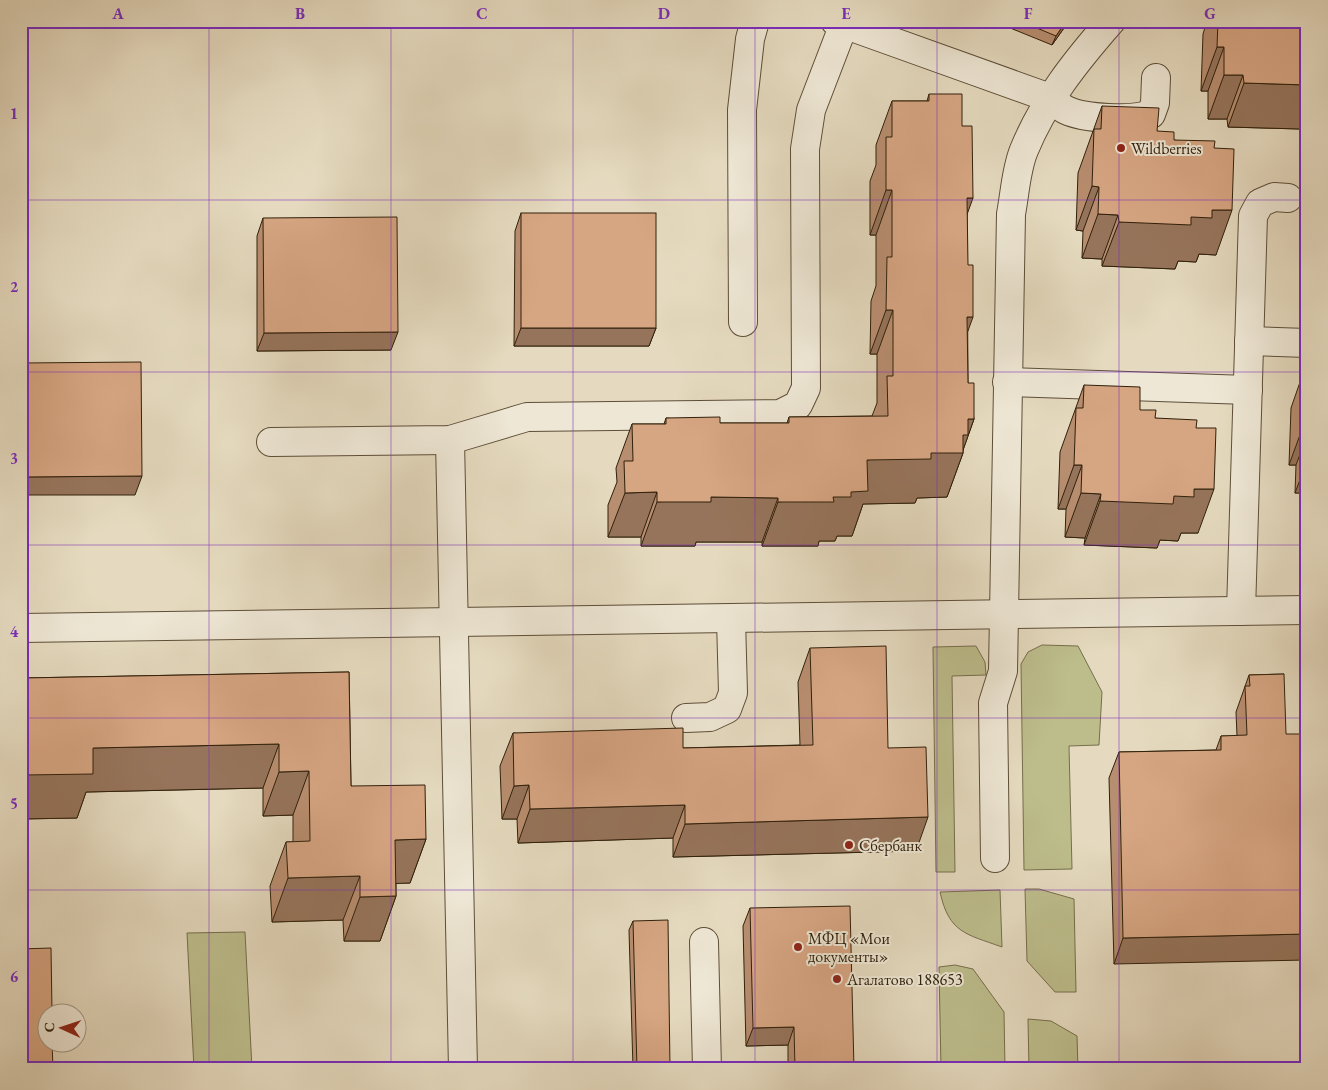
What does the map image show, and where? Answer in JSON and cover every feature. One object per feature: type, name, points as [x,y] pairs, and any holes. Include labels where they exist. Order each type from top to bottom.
[{"type":"street","points":[[743,322],[742,110],[750,40],[756,21]]},
{"type":"street","points":[[995,858],[993,703],[1003,671],[1002,615],[1011,214],[1023,151],[1050,98],[1073,64],[1111,21]]},
{"type":"street","points":[[271,442],[450,440],[527,417],[780,414],[798,405],[806,388],[805,149],[811,110],[839,23],[1050,98],[1067,110],[1087,116],[1140,118],[1151,114],[1155,103],[1156,78]]},
{"type":"street","points":[[1241,611],[1253,216],[1260,203],[1274,197],[1288,198]]},
{"type":"street","points":[[1249,341],[1307,343]]},
{"type":"street","points":[[1007,382],[1248,390]]},
{"type":"street","points":[[450,440],[463,1069]]},
{"type":"street","points":[[21,628],[1307,610]]},
{"type":"street","points":[[686,718],[710,717],[727,709],[733,692],[731,619]]},
{"type":"street","points":[[704,942],[707,1069]]},
{"type":"green space","points":[[1042,645],[1078,646],[1102,692],[1099,745],[1069,746],[1072,869],[1024,870],[1021,664],[1028,652]]},
{"type":"green space","points":[[976,646],[985,662],[986,675],[952,676],[955,872],[936,872],[933,647]]},
{"type":"green space","points":[[1025,889],[1039,889],[1074,899],[1076,992],[1055,992],[1027,961]]},
{"type":"green space","points":[[1000,890],[1002,947],[969,935],[954,924],[948,916],[940,892]]},
{"type":"green space","points":[[245,932],[252,1069],[194,1069],[187,933]]},
{"type":"green space","points":[[955,965],[973,969],[1004,1012],[1005,1069],[941,1069],[939,967]]},
{"type":"green space","points":[[1028,1019],[1051,1021],[1077,1036],[1078,1069],[1029,1069]]},
{"type":"building","points":[[1020,21],[1066,21],[1056,36]]},
{"type":"building","points":[[1218,21],[1307,21],[1307,85],[1244,83],[1243,75],[1224,75],[1224,47],[1217,47]]},
{"type":"building","points":[[929,94],[962,94],[962,126],[972,126],[973,198],[967,198],[968,265],[973,265],[973,317],[967,317],[968,383],[974,383],[974,419],[968,419],[968,435],[963,435],[963,453],[931,453],[931,459],[867,460],[868,491],[851,492],[851,497],[833,497],[834,502],[778,502],[778,498],[711,497],[711,502],[657,502],[657,492],[625,493],[624,461],[633,461],[632,424],[666,424],[666,418],[720,417],[720,423],[789,423],[789,417],[888,416],[887,376],[893,376],[893,310],[886,310],[887,257],[892,257],[892,190],[886,190],[886,137],[892,137],[892,101],[929,101]]},
{"type":"building","points":[[1102,106],[1159,108],[1157,131],[1174,132],[1174,140],[1215,141],[1214,148],[1234,149],[1232,210],[1212,210],[1212,218],[1191,217],[1191,225],[1119,222],[1118,215],[1098,214],[1099,187],[1092,186],[1094,129],[1101,129]]},
{"type":"building","points":[[521,213],[656,213],[656,328],[521,328]]},
{"type":"building","points":[[397,217],[398,332],[264,333],[263,218]]},
{"type":"building","points":[[141,362],[142,476],[21,477],[21,363]]},
{"type":"building","points":[[1307,372],[1307,421],[1305,421]]},
{"type":"building","points":[[1084,385],[1140,387],[1140,410],[1156,410],[1155,418],[1197,420],[1196,428],[1216,428],[1214,489],[1194,489],[1194,497],[1174,496],[1173,504],[1100,501],[1101,494],[1081,493],[1082,465],[1074,465],[1076,408],[1083,408]]},
{"type":"building","points":[[886,646],[888,748],[926,747],[928,817],[685,824],[685,805],[530,809],[529,785],[514,786],[513,733],[683,728],[683,748],[813,745],[810,648]]},
{"type":"building","points":[[349,672],[351,786],[425,785],[426,839],[395,840],[396,896],[360,897],[360,876],[288,878],[286,842],[310,841],[309,771],[279,772],[279,744],[93,748],[93,774],[24,775],[22,678]]},
{"type":"building","points":[[1284,674],[1286,734],[1307,734],[1307,934],[1123,938],[1119,752],[1221,750],[1221,736],[1247,735],[1245,686],[1250,686],[1249,675]]},
{"type":"building","points":[[850,906],[854,1069],[795,1069],[794,1027],[753,1028],[750,908]]},
{"type":"building","points":[[668,920],[670,1069],[637,1069],[633,921]]},
{"type":"building","points":[[51,948],[52,1002],[38,1002],[38,1052],[52,1052],[53,1069],[21,1069],[21,949]]},
{"type":"place","name":"Wildberries","points":[[1121,148]]},
{"type":"place","name":"Сбербанк","points":[[849,845]]},
{"type":"place","name":"МФЦ «Мои документы»","points":[[798,947]]},
{"type":"place","name":"Агалатово 188653","points":[[837,979]]}]
